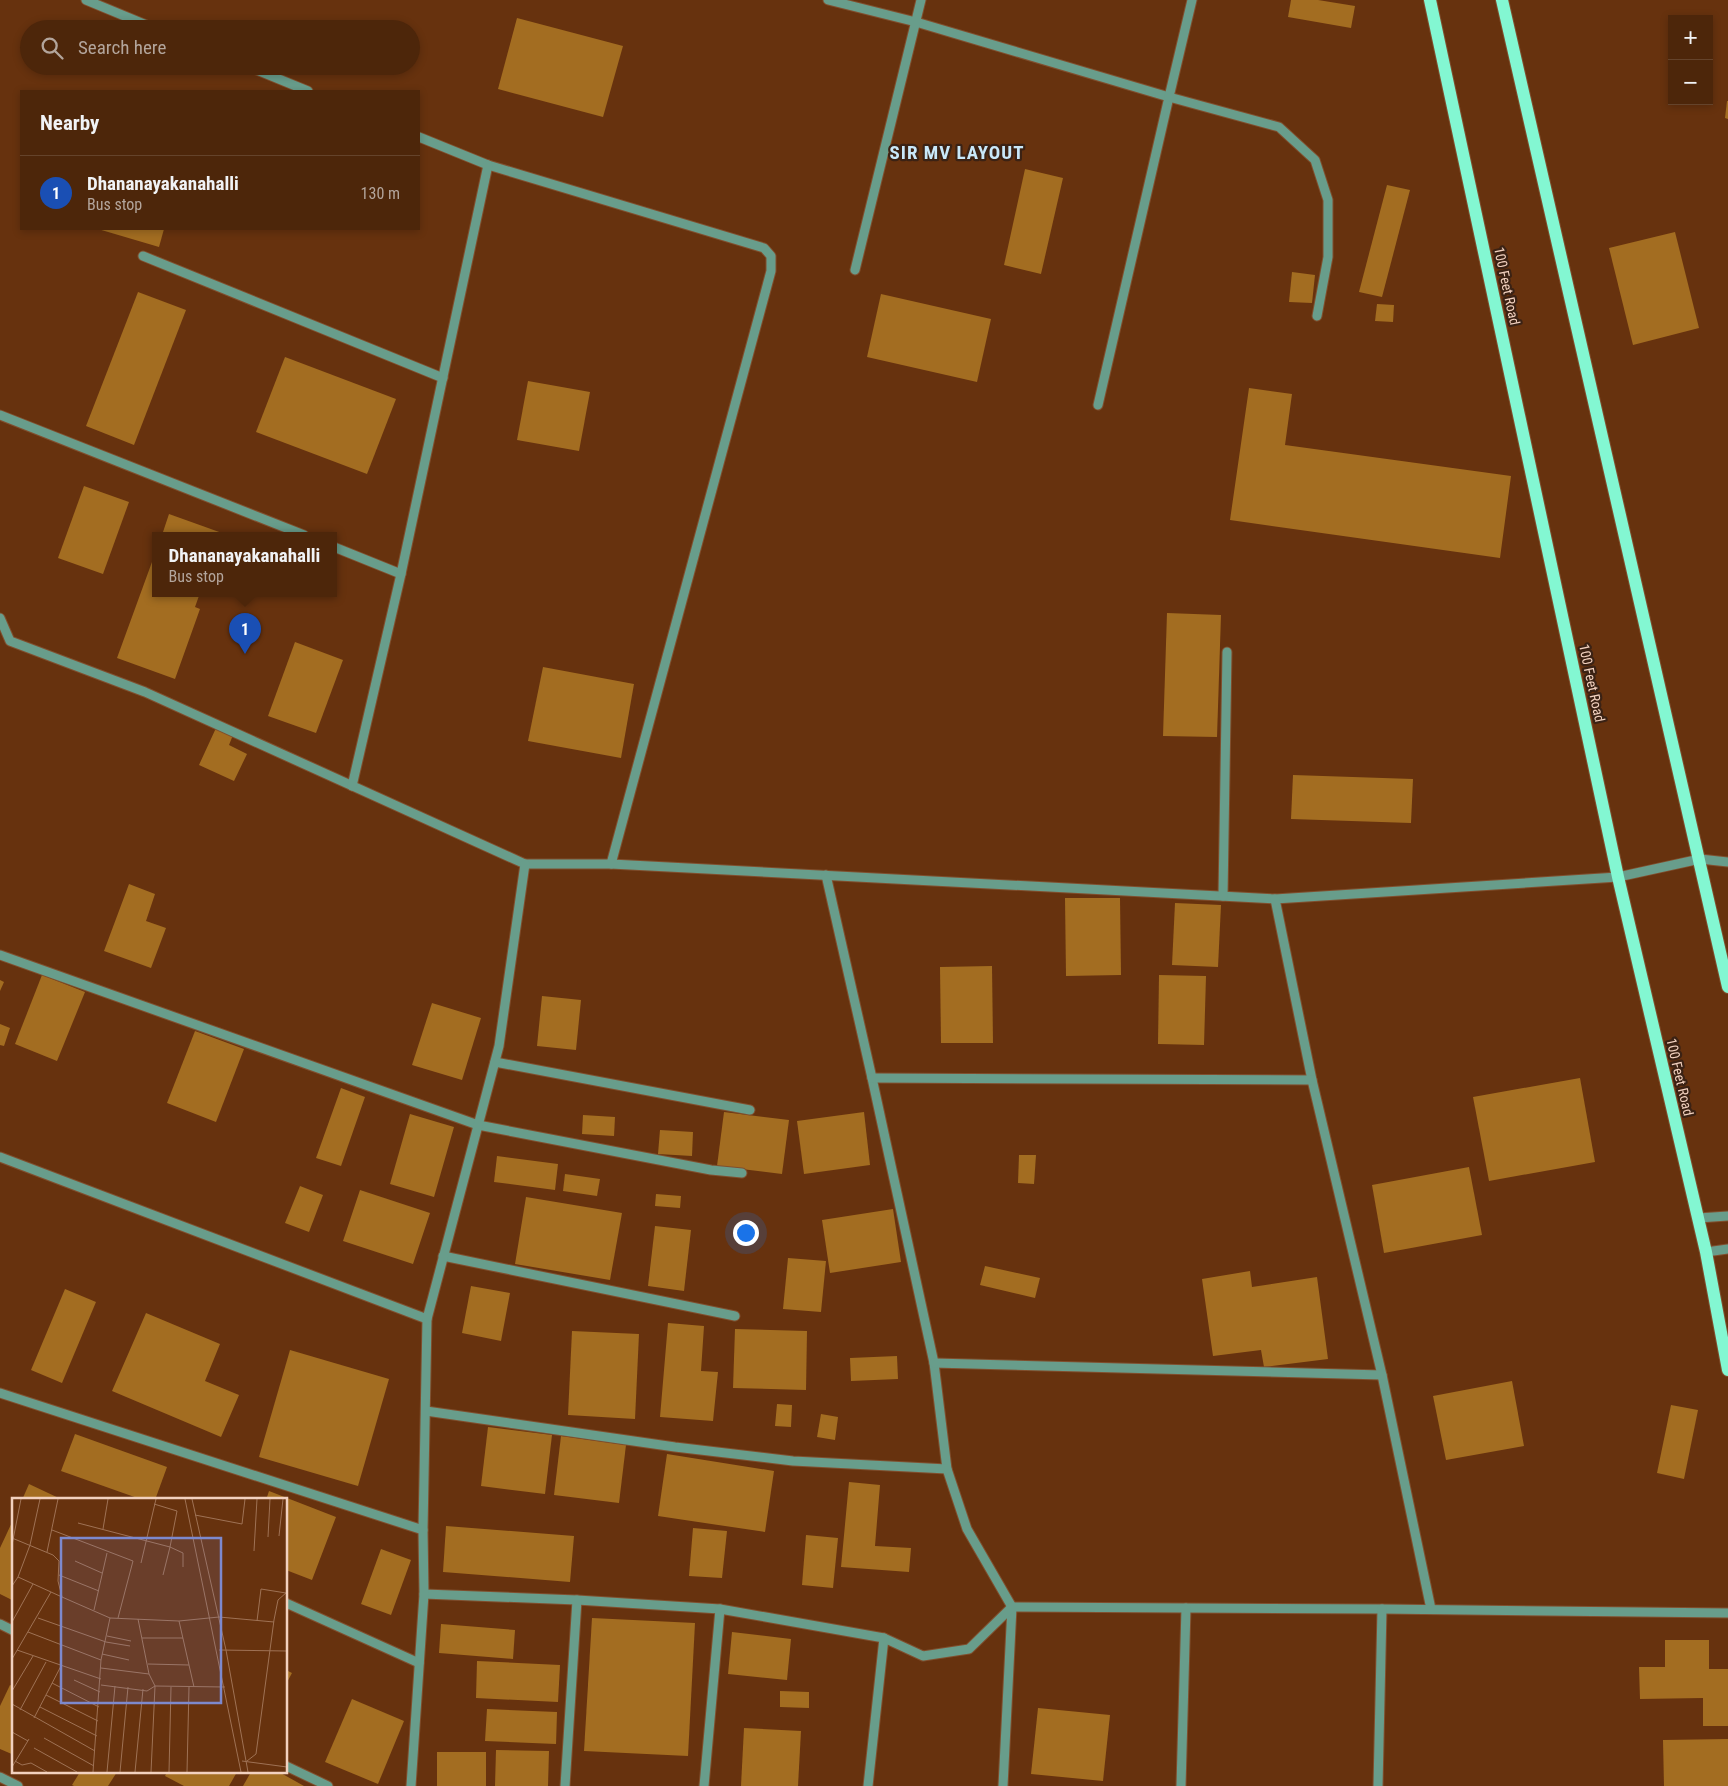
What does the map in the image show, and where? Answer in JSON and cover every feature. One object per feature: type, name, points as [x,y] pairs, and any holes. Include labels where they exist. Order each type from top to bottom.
[{"type":"main road","name":"100 Feet Road","points":[[1430,0],[1618,877],[1706,1252],[1728,1370]]},
{"type":"main road","points":[[1502,0],[1728,987]]},
{"type":"street","points":[[86,0],[134,20]]},
{"type":"street","points":[[828,0],[916,22],[1169,97],[1279,127],[1315,160],[1328,200],[1328,258],[1317,316]]},
{"type":"street","points":[[855,270],[921,0]]},
{"type":"street","points":[[1098,405],[1192,0]]},
{"type":"street","points":[[269,75],[306,90]]},
{"type":"street","points":[[420,137],[488,166],[764,248],[771,256],[771,271],[611,864]]},
{"type":"street","points":[[352,786],[401,574],[488,166]]},
{"type":"street","points":[[143,256],[443,378]]},
{"type":"street","points":[[0,415],[296,532]]},
{"type":"street","points":[[337,548],[401,574]]},
{"type":"street","points":[[0,618],[10,641]]},
{"type":"street","points":[[0,636],[145,692],[525,864],[611,864],[1276,899],[1618,877],[1700,859],[1728,862]]},
{"type":"street","points":[[1223,896],[1226,652]]},
{"type":"street","points":[[411,1786],[424,1594],[423,1530],[427,1320],[499,1046],[525,864]]},
{"type":"street","points":[[826,875],[934,1363],[947,1469],[967,1529],[1012,1607],[1003,1786]]},
{"type":"street","points":[[1276,899],[1312,1080],[1382,1375],[1431,1609]]},
{"type":"street","points":[[0,955],[478,1125],[712,1170],[742,1173]]},
{"type":"street","points":[[495,1062],[750,1110]]},
{"type":"street","points":[[872,1078],[1312,1080]]},
{"type":"street","points":[[0,1157],[427,1320]]},
{"type":"street","points":[[1698,1218],[1728,1216]]},
{"type":"street","points":[[1706,1252],[1728,1249]]},
{"type":"street","points":[[443,1256],[735,1316]]},
{"type":"street","points":[[934,1363],[1382,1375]]},
{"type":"street","points":[[0,1393],[423,1530]]},
{"type":"street","points":[[426,1411],[675,1447],[793,1461],[947,1469]]},
{"type":"street","points":[[424,1594],[577,1600],[720,1609],[884,1638],[923,1656],[969,1649],[1012,1607],[1431,1609],[1728,1613]]},
{"type":"street","points":[[565,1786],[577,1600]]},
{"type":"street","points":[[288,1604],[420,1663]]},
{"type":"street","points":[[1181,1786],[1186,1608]]},
{"type":"street","points":[[704,1786],[720,1609]]},
{"type":"street","points":[[1378,1786],[1382,1609]]},
{"type":"street","points":[[0,1624],[12,1630]]},
{"type":"street","points":[[868,1786],[884,1638]]},
{"type":"street","points":[[288,1767],[328,1786]]},
{"type":"street","points":[[0,1777],[18,1786]]},
{"type":"building","points":[[1291,0],[1318,0],[1355,6],[1351,28],[1288,17]]},
{"type":"building","points":[[517,18],[623,46],[603,117],[498,89]]},
{"type":"building","points":[[1728,101],[1728,119],[1725,118]]},
{"type":"building","points":[[1025,169],[1063,178],[1041,274],[1004,265]]},
{"type":"building","points":[[1387,185],[1410,190],[1382,297],[1359,292]]},
{"type":"building","points":[[101,230],[164,230],[159,247]]},
{"type":"building","points":[[1675,232],[1699,328],[1633,345],[1609,248]]},
{"type":"building","points":[[1292,272],[1315,275],[1312,303],[1289,302]]},
{"type":"building","points":[[138,292],[186,310],[134,445],[86,426]]},
{"type":"building","points":[[881,294],[991,319],[977,382],[867,357]]},
{"type":"building","points":[[1377,304],[1394,305],[1393,322],[1375,321]]},
{"type":"building","points":[[285,357],[396,399],[367,474],[256,432]]},
{"type":"building","points":[[528,381],[590,392],[579,451],[517,440]]},
{"type":"building","points":[[1249,388],[1292,394],[1285,445],[1511,476],[1500,558],[1230,520]]},
{"type":"building","points":[[84,486],[129,502],[103,574],[58,558]]},
{"type":"building","points":[[169,514],[219,532],[163,532]]},
{"type":"building","points":[[152,562],[152,597],[199,597],[195,607],[200,609],[175,679],[117,658]]},
{"type":"building","points":[[1167,613],[1221,615],[1217,737],[1163,736]]},
{"type":"building","points":[[295,642],[343,660],[316,733],[268,716]]},
{"type":"building","points":[[543,667],[634,684],[621,758],[528,741]]},
{"type":"building","points":[[216,728],[233,735],[229,745],[247,754],[234,781],[199,765]]},
{"type":"building","points":[[1293,775],[1413,779],[1411,823],[1291,819]]},
{"type":"building","points":[[129,884],[155,894],[146,921],[166,928],[151,968],[104,951]]},
{"type":"building","points":[[1065,898],[1120,898],[1121,975],[1066,976]]},
{"type":"building","points":[[1175,903],[1221,905],[1218,967],[1172,965]]},
{"type":"building","points":[[992,966],[993,1043],[941,1043],[940,967]]},
{"type":"building","points":[[42,975],[85,992],[57,1061],[15,1044]]},
{"type":"building","points":[[1159,975],[1206,976],[1204,1045],[1158,1044]]},
{"type":"building","points":[[0,980],[4,982],[0,991]]},
{"type":"building","points":[[542,996],[581,1000],[576,1050],[537,1046]]},
{"type":"building","points":[[432,1003],[481,1018],[462,1080],[412,1065]]},
{"type":"building","points":[[0,1024],[10,1028],[4,1046],[0,1045]]},
{"type":"building","points":[[195,1031],[244,1049],[216,1122],[167,1103]]},
{"type":"building","points":[[1580,1078],[1595,1162],[1489,1181],[1473,1097]]},
{"type":"building","points":[[341,1088],[365,1097],[341,1166],[316,1158]]},
{"type":"building","points":[[724,1112],[789,1120],[782,1174],[717,1166]]},
{"type":"building","points":[[864,1112],[870,1165],[804,1174],[797,1121]]},
{"type":"building","points":[[410,1114],[454,1127],[434,1197],[390,1184]]},
{"type":"building","points":[[583,1115],[615,1117],[614,1136],[582,1134]]},
{"type":"building","points":[[660,1130],[693,1132],[692,1156],[658,1154]]},
{"type":"building","points":[[1019,1155],[1036,1155],[1034,1184],[1018,1183]]},
{"type":"building","points":[[497,1156],[558,1164],[555,1190],[494,1182]]},
{"type":"building","points":[[1469,1167],[1482,1235],[1384,1253],[1372,1185]]},
{"type":"building","points":[[565,1174],[600,1179],[597,1196],[563,1191]]},
{"type":"building","points":[[300,1186],[323,1195],[309,1232],[285,1223]]},
{"type":"building","points":[[360,1190],[430,1213],[413,1264],[343,1241]]},
{"type":"building","points":[[656,1194],[681,1196],[680,1208],[655,1206]]},
{"type":"building","points":[[526,1197],[622,1213],[610,1280],[515,1264]]},
{"type":"building","points":[[893,1209],[901,1262],[830,1273],[822,1220]]},
{"type":"building","points":[[655,1226],[691,1230],[684,1291],[648,1286]]},
{"type":"building","points":[[788,1258],[826,1261],[821,1312],[783,1309]]},
{"type":"building","points":[[985,1266],[1040,1278],[1035,1298],[980,1285]]},
{"type":"building","points":[[1250,1271],[1252,1287],[1317,1277],[1328,1359],[1264,1367],[1261,1350],[1213,1356],[1202,1279]]},
{"type":"building","points":[[471,1286],[510,1293],[501,1341],[462,1333]]},
{"type":"building","points":[[65,1289],[96,1302],[62,1383],[31,1370]]},
{"type":"building","points":[[146,1313],[220,1344],[205,1381],[239,1395],[221,1437],[112,1391]]},
{"type":"building","points":[[668,1323],[704,1326],[701,1371],[718,1372],[713,1421],[660,1417]]},
{"type":"building","points":[[735,1329],[807,1331],[806,1390],[733,1388]]},
{"type":"building","points":[[572,1331],[639,1334],[635,1419],[568,1415]]},
{"type":"building","points":[[290,1350],[389,1379],[358,1486],[259,1457]]},
{"type":"building","points":[[897,1356],[898,1379],[851,1381],[850,1358]]},
{"type":"building","points":[[1512,1381],[1524,1446],[1446,1460],[1433,1396]]},
{"type":"building","points":[[777,1404],[792,1405],[791,1427],[775,1426]]},
{"type":"building","points":[[1671,1405],[1698,1410],[1684,1479],[1657,1473]]},
{"type":"building","points":[[821,1414],[838,1417],[835,1440],[817,1437]]},
{"type":"building","points":[[488,1427],[552,1435],[545,1494],[481,1486]]},
{"type":"building","points":[[75,1434],[167,1467],[156,1498],[137,1498],[61,1471]]},
{"type":"building","points":[[561,1436],[626,1445],[619,1503],[554,1495]]},
{"type":"building","points":[[667,1454],[774,1471],[765,1532],[658,1516]]},
{"type":"building","points":[[849,1482],[880,1485],[875,1546],[911,1548],[909,1572],[841,1567]]},
{"type":"building","points":[[29,1484],[59,1498],[23,1498]]},
{"type":"building","points":[[269,1491],[287,1498],[267,1498]]},
{"type":"building","points":[[288,1498],[336,1517],[312,1580],[288,1571]]},
{"type":"building","points":[[12,1522],[12,1600],[0,1594],[0,1548]]},
{"type":"building","points":[[446,1526],[574,1536],[570,1582],[443,1572]]},
{"type":"building","points":[[693,1528],[727,1531],[722,1578],[689,1576]]},
{"type":"building","points":[[806,1535],[838,1538],[833,1588],[802,1585]]},
{"type":"building","points":[[381,1549],[411,1560],[391,1615],[361,1604]]},
{"type":"building","points":[[592,1618],[695,1623],[688,1756],[584,1751]]},
{"type":"building","points":[[441,1624],[515,1630],[513,1659],[439,1653]]},
{"type":"building","points":[[732,1632],[791,1639],[787,1680],[728,1674]]},
{"type":"building","points":[[1665,1640],[1709,1640],[1709,1669],[1728,1669],[1728,1726],[1703,1726],[1703,1698],[1640,1699],[1639,1667],[1665,1667]]},
{"type":"building","points":[[477,1661],[560,1665],[558,1702],[476,1698]]},
{"type":"building","points":[[288,1671],[292,1673],[288,1680]]},
{"type":"building","points":[[10,1685],[12,1686],[12,1754],[0,1749],[0,1706]]},
{"type":"building","points":[[780,1691],[809,1692],[809,1708],[780,1707]]},
{"type":"building","points":[[352,1699],[404,1721],[378,1784],[325,1762]]},
{"type":"building","points":[[1038,1708],[1110,1715],[1103,1781],[1031,1774]]},
{"type":"building","points":[[487,1709],[557,1712],[556,1744],[485,1741]]},
{"type":"building","points":[[744,1728],[801,1731],[798,1786],[741,1786]]},
{"type":"building","points":[[1728,1739],[1728,1786],[1664,1786],[1663,1740]]},
{"type":"building","points":[[496,1750],[549,1751],[548,1786],[495,1786]]},
{"type":"building","points":[[437,1752],[486,1752],[486,1786],[437,1786]]},
{"type":"building","points":[[79,1774],[116,1774],[108,1786],[72,1785]]},
{"type":"building","points":[[166,1774],[236,1774],[229,1786],[184,1786],[165,1776]]},
{"type":"building","points":[[250,1774],[283,1774],[304,1786],[243,1786]]},
{"type":"place","name":"Dhananayakanahalli","points":[[245,654]]},
{"type":"district","name":"SIR MV LAYOUT","points":[[957,152]]}]
